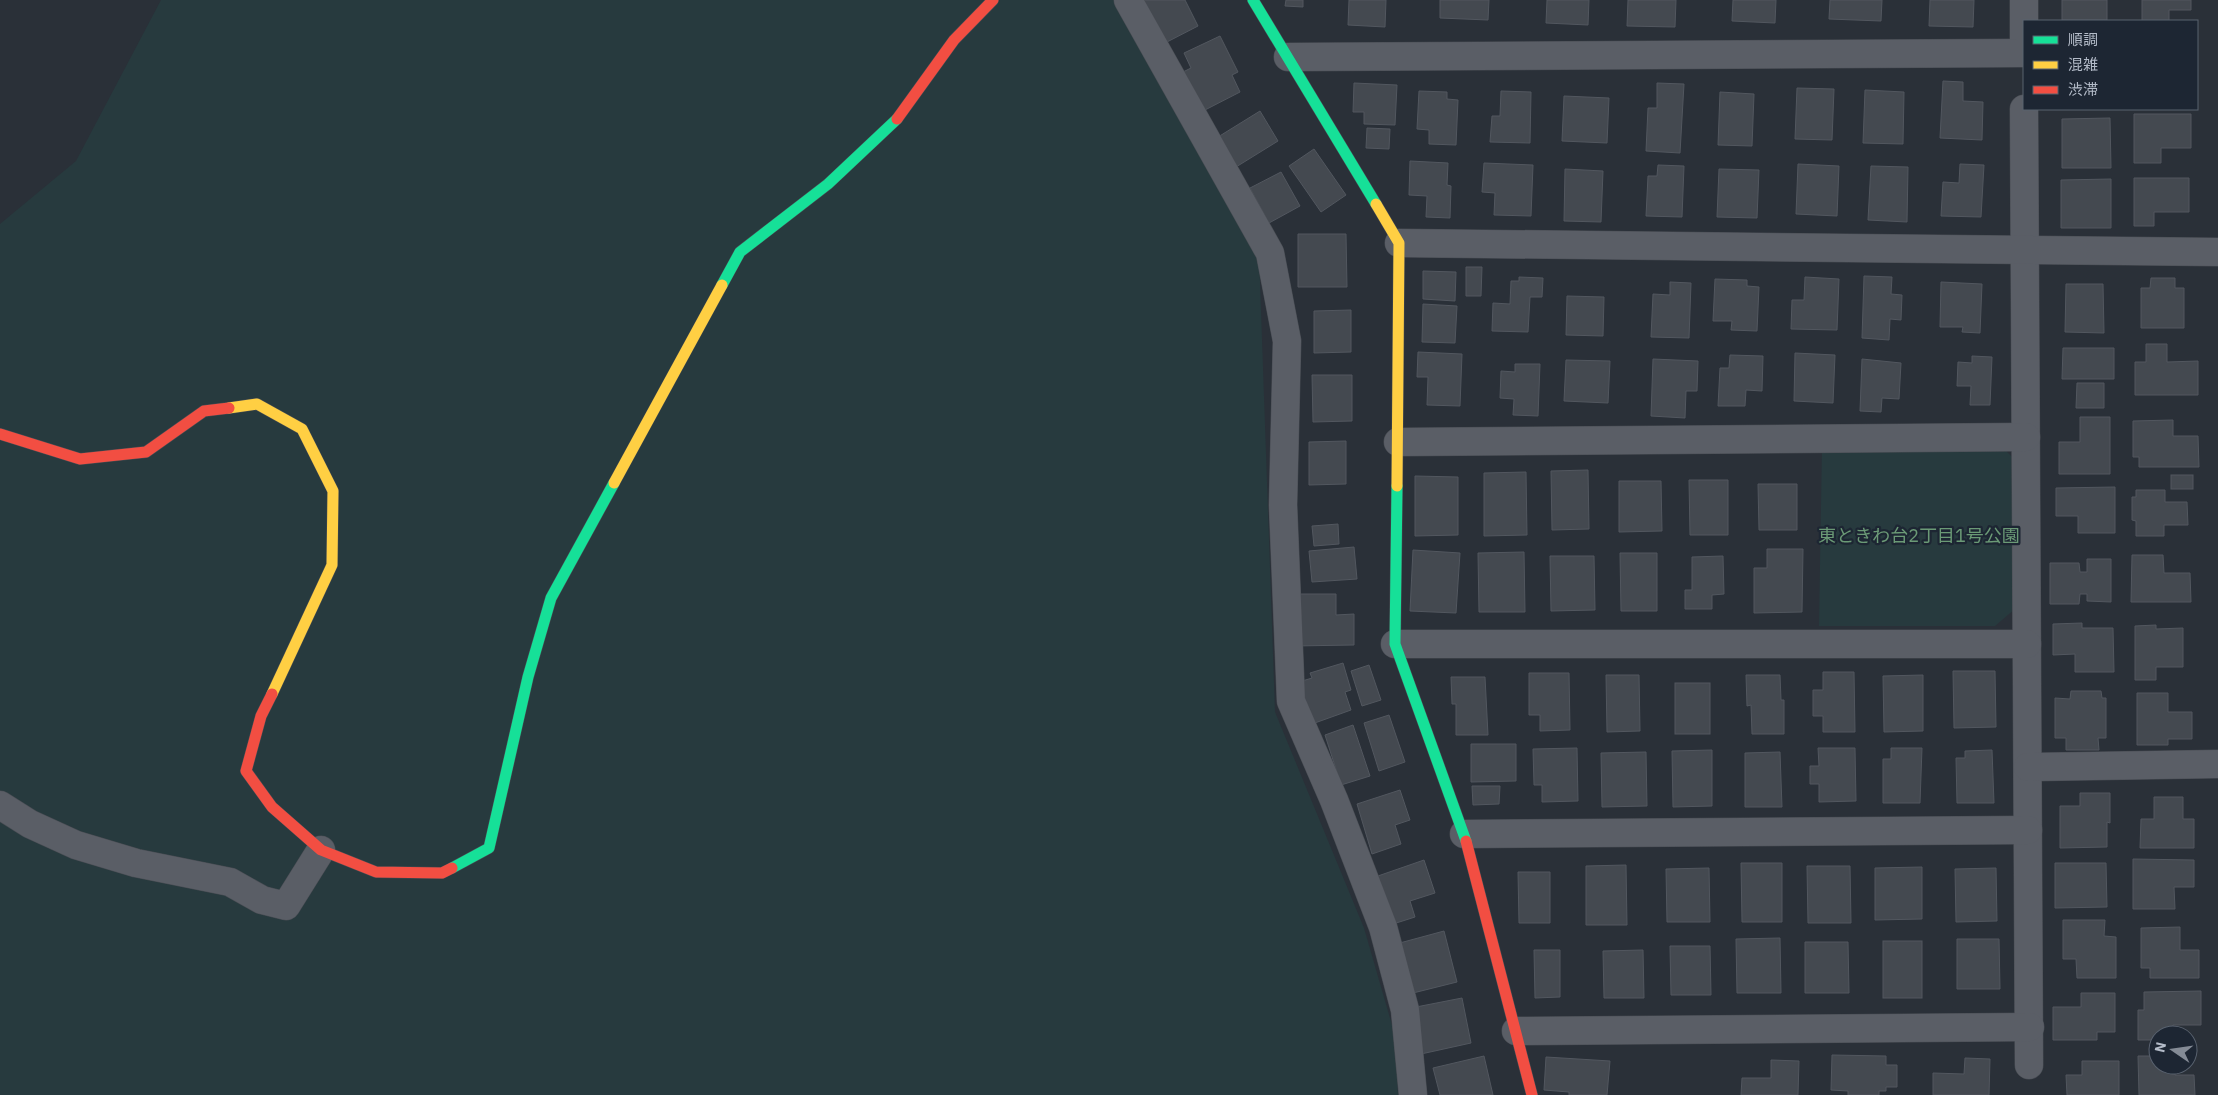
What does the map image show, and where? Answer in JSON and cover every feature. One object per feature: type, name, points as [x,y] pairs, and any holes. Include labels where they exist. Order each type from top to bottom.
[{"type":"street","points":[[0,434],[80,459],[146,452],[204,411],[257,404],[302,429],[333,491],[332,565],[261,716],[246,771],[272,807],[321,850],[376,872],[442,873],[488,848],[528,677],[551,598],[740,252],[828,184],[899,117],[954,40],[993,0]]},
{"type":"street","points":[[1128,0],[1270,254],[1287,341],[1283,505],[1291,701],[1334,800],[1383,927],[1405,1010],[1412,1095]]},
{"type":"street","points":[[1253,0],[1399,243],[1395,644],[1464,834],[1532,1095]]},
{"type":"street","points":[[2024,0],[2024,20]]},
{"type":"street","points":[[1288,58],[2023,52]]},
{"type":"street","points":[[2024,110],[2029,1065]]},
{"type":"street","points":[[1399,243],[2218,252]]},
{"type":"street","points":[[1398,442],[2026,437]]},
{"type":"street","points":[[1395,644],[2027,644]]},
{"type":"street","points":[[2028,767],[2218,764]]},
{"type":"street","points":[[0,804],[30,824],[76,844],[136,862],[230,882],[262,900],[286,906],[321,850]]},
{"type":"street","points":[[1464,834],[2028,830]]},
{"type":"street","points":[[1516,1031],[2030,1027]]},
{"type":"green space","points":[[161,0],[1119,0],[1259,253],[1275,712],[1364,928],[1396,1039],[1398,1095],[0,1095],[0,224],[76,161]]},
{"type":"green space","name":"東ときわ台2丁目1号公園","points":[[2001,446],[2018,463],[2016,608],[1995,626],[1819,626],[1822,447]]},
{"type":"building","points":[[1143,0],[1185,0],[1198,26],[1165,43]]},
{"type":"building","points":[[1286,0],[1303,0],[1303,7],[1285,6]]},
{"type":"building","points":[[1349,0],[1386,0],[1385,27],[1348,25]]},
{"type":"building","points":[[1440,0],[1489,0],[1488,20],[1440,18]]},
{"type":"building","points":[[1547,0],[1589,0],[1588,25],[1546,23]]},
{"type":"building","points":[[1628,0],[1676,0],[1675,27],[1627,26]]},
{"type":"building","points":[[1733,0],[1776,0],[1775,23],[1732,21]]},
{"type":"building","points":[[1830,0],[1882,0],[1881,21],[1829,19]]},
{"type":"building","points":[[1930,0],[1974,0],[1973,27],[1929,26]]},
{"type":"building","points":[[2062,0],[2107,0],[2107,20],[2062,20]]},
{"type":"building","points":[[2142,0],[2191,0],[2191,10],[2169,10],[2169,20],[2142,20]]},
{"type":"building","points":[[1220,36],[1238,72],[1232,75],[1240,92],[1203,111],[1183,72],[1191,68],[1184,53]]},
{"type":"building","points":[[1943,81],[1963,82],[1963,101],[1983,102],[1982,140],[1940,138]]},
{"type":"building","points":[[1354,83],[1397,85],[1395,125],[1364,124],[1364,112],[1353,112]]},
{"type":"building","points":[[1657,83],[1684,84],[1680,153],[1646,151],[1648,108],[1657,108]]},
{"type":"building","points":[[1797,88],[1834,89],[1832,140],[1795,139]]},
{"type":"building","points":[[1865,90],[1904,92],[1903,144],[1863,143]]},
{"type":"building","points":[[1419,91],[1447,92],[1447,99],[1458,100],[1456,145],[1429,144],[1429,130],[1417,129]]},
{"type":"building","points":[[1501,91],[1531,92],[1530,143],[1490,142],[1492,116],[1500,116]]},
{"type":"building","points":[[1720,92],[1754,94],[1752,146],[1718,145]]},
{"type":"building","points":[[1564,96],[1609,98],[1607,143],[1562,141]]},
{"type":"building","points":[[1260,111],[1278,141],[1236,167],[1218,137]]},
{"type":"building","points":[[2134,114],[2191,114],[2191,148],[2161,148],[2161,163],[2134,163]]},
{"type":"building","points":[[2110,118],[2111,168],[2062,168],[2062,119]]},
{"type":"building","points":[[1367,128],[1390,129],[1389,149],[1366,148]]},
{"type":"building","points":[[1314,149],[1346,195],[1321,212],[1289,166]]},
{"type":"building","points":[[1410,161],[1448,163],[1447,185],[1451,186],[1450,218],[1426,217],[1427,196],[1409,195]]},
{"type":"building","points":[[1484,163],[1533,165],[1531,216],[1494,215],[1495,193],[1482,192]]},
{"type":"building","points":[[1798,164],[1839,166],[1837,216],[1796,214]]},
{"type":"building","points":[[1960,164],[1984,165],[1981,217],[1941,216],[1943,182],[1959,183]]},
{"type":"building","points":[[1658,165],[1684,166],[1682,217],[1646,216],[1648,176],[1657,176]]},
{"type":"building","points":[[1871,166],[1908,167],[1907,222],[1868,220]]},
{"type":"building","points":[[1565,169],[1603,171],[1601,222],[1564,221]]},
{"type":"building","points":[[1719,169],[1759,170],[1757,218],[1717,217]]},
{"type":"building","points":[[1281,172],[1300,206],[1269,223],[1250,188]]},
{"type":"building","points":[[2134,178],[2189,178],[2189,212],[2154,212],[2154,226],[2134,226]]},
{"type":"building","points":[[2111,179],[2111,228],[2061,228],[2061,180]]},
{"type":"building","points":[[1298,234],[1346,234],[1347,287],[1298,287]]},
{"type":"building","points":[[1466,267],[1482,267],[1481,296],[1466,296]]},
{"type":"building","points":[[1423,271],[1456,272],[1455,301],[1423,299]]},
{"type":"building","points":[[1864,276],[1892,277],[1891,294],[1902,295],[1901,320],[1890,319],[1889,340],[1862,338]]},
{"type":"building","points":[[1519,277],[1543,278],[1542,297],[1530,297],[1528,332],[1492,331],[1493,303],[1510,304],[1511,281],[1519,281]]},
{"type":"building","points":[[1805,277],[1839,279],[1837,330],[1791,329],[1792,300],[1804,300]]},
{"type":"building","points":[[2151,278],[2175,278],[2175,288],[2184,288],[2184,328],[2141,328],[2141,288],[2150,288]]},
{"type":"building","points":[[1715,279],[1747,280],[1747,286],[1759,287],[1757,331],[1731,330],[1732,321],[1713,321]]},
{"type":"building","points":[[1670,282],[1691,283],[1689,338],[1651,337],[1653,294],[1670,295]]},
{"type":"building","points":[[1941,282],[1982,284],[1980,333],[1962,332],[1963,327],[1940,327]]},
{"type":"building","points":[[2066,284],[2103,284],[2104,333],[2065,332]]},
{"type":"building","points":[[1567,296],[1604,297],[1603,336],[1566,335]]},
{"type":"building","points":[[1423,304],[1457,306],[1455,343],[1422,342]]},
{"type":"building","points":[[1351,310],[1351,352],[1314,353],[1314,311]]},
{"type":"building","points":[[2146,344],[2167,344],[2167,362],[2198,361],[2198,395],[2135,395],[2135,362],[2146,362]]},
{"type":"building","points":[[2063,348],[2114,348],[2114,379],[2062,379]]},
{"type":"building","points":[[1418,352],[1462,354],[1460,406],[1427,405],[1428,377],[1417,377]]},
{"type":"building","points":[[1795,353],[1835,355],[1833,403],[1794,401]]},
{"type":"building","points":[[1730,355],[1763,356],[1762,391],[1746,390],[1745,406],[1718,406],[1720,368],[1729,368]]},
{"type":"building","points":[[1972,356],[1992,357],[1990,405],[1970,405],[1971,386],[1957,386],[1958,362],[1972,363]]},
{"type":"building","points":[[1653,359],[1698,361],[1697,391],[1686,391],[1685,418],[1651,416]]},
{"type":"building","points":[[1862,359],[1901,363],[1899,399],[1882,398],[1881,412],[1860,411]]},
{"type":"building","points":[[1566,360],[1610,361],[1608,403],[1564,401]]},
{"type":"building","points":[[1515,364],[1540,364],[1538,416],[1513,415],[1514,399],[1500,398],[1501,371],[1515,372]]},
{"type":"building","points":[[1312,375],[1352,375],[1352,421],[1313,422]]},
{"type":"building","points":[[2077,383],[2104,383],[2104,408],[2076,408]]},
{"type":"building","points":[[2080,417],[2110,417],[2110,474],[2059,474],[2059,442],[2080,442]]},
{"type":"building","points":[[2173,420],[2173,436],[2198,436],[2199,467],[2139,467],[2139,457],[2133,457],[2133,421]]},
{"type":"building","points":[[1346,441],[1346,484],[1309,485],[1309,442]]},
{"type":"building","points":[[1588,470],[1589,529],[1552,530],[1551,471]]},
{"type":"building","points":[[1526,472],[1527,535],[1484,536],[1484,473]]},
{"type":"building","points":[[2171,475],[2193,475],[2193,489],[2171,489]]},
{"type":"building","points":[[1415,476],[1458,477],[1458,535],[1415,536]]},
{"type":"building","points":[[1689,480],[1728,480],[1728,535],[1690,535]]},
{"type":"building","points":[[1619,481],[1661,481],[1662,531],[1619,532]]},
{"type":"building","points":[[1758,484],[1797,484],[1797,530],[1759,530]]},
{"type":"building","points":[[2115,487],[2115,533],[2078,533],[2078,516],[2056,516],[2056,488]]},
{"type":"building","points":[[2136,490],[2165,490],[2165,502],[2187,502],[2188,525],[2164,525],[2164,536],[2136,536],[2136,521],[2132,520],[2132,497],[2136,497]]},
{"type":"building","points":[[1338,524],[1339,544],[1314,546],[1312,526]]},
{"type":"building","points":[[1354,547],[1357,579],[1312,582],[1309,551]]},
{"type":"building","points":[[1767,549],[1803,549],[1802,612],[1754,613],[1754,568],[1767,568]]},
{"type":"building","points":[[1413,550],[1460,553],[1456,613],[1410,611]]},
{"type":"building","points":[[1524,552],[1525,612],[1479,612],[1478,553]]},
{"type":"building","points":[[1620,553],[1657,553],[1657,611],[1621,611]]},
{"type":"building","points":[[2132,555],[2163,555],[2164,573],[2190,573],[2191,602],[2131,602]]},
{"type":"building","points":[[1550,556],[1594,556],[1595,610],[1551,611]]},
{"type":"building","points":[[1723,556],[1724,594],[1712,595],[1712,609],[1685,609],[1685,590],[1692,590],[1692,557]]},
{"type":"building","points":[[2087,559],[2111,559],[2111,602],[2087,601],[2087,594],[2080,594],[2079,604],[2050,604],[2050,563],[2079,563],[2080,572],[2087,572]]},
{"type":"building","points":[[1293,594],[1336,594],[1336,615],[1354,614],[1354,645],[1293,646]]},
{"type":"building","points":[[2082,623],[2082,628],[2113,628],[2114,672],[2075,672],[2075,654],[2053,655],[2053,624]]},
{"type":"building","points":[[2156,625],[2156,629],[2183,628],[2183,667],[2156,667],[2156,680],[2135,680],[2135,626]]},
{"type":"building","points":[[1343,663],[1351,690],[1345,692],[1351,710],[1312,724],[1299,682],[1312,678],[1310,673]]},
{"type":"building","points":[[1369,665],[1381,700],[1362,706],[1351,671]]},
{"type":"building","points":[[1953,671],[1995,671],[1996,727],[1954,728]]},
{"type":"building","points":[[1823,672],[1854,672],[1855,732],[1823,732],[1823,716],[1813,716],[1813,690],[1823,690]]},
{"type":"building","points":[[1529,673],[1569,673],[1570,730],[1540,731],[1540,715],[1529,715]]},
{"type":"building","points":[[1606,675],[1639,675],[1640,731],[1607,732]]},
{"type":"building","points":[[1746,675],[1780,675],[1781,700],[1784,700],[1784,734],[1752,734],[1751,705],[1747,706]]},
{"type":"building","points":[[1923,675],[1923,731],[1884,732],[1883,676]]},
{"type":"building","points":[[1451,677],[1485,677],[1488,735],[1456,735],[1456,704],[1452,704]]},
{"type":"building","points":[[1675,683],[1710,683],[1710,734],[1675,734]]},
{"type":"building","points":[[2071,691],[2101,691],[2102,698],[2106,698],[2106,738],[2098,738],[2099,750],[2066,750],[2066,738],[2055,738],[2055,698],[2070,699]]},
{"type":"building","points":[[2137,693],[2168,693],[2168,712],[2192,712],[2192,739],[2168,739],[2168,745],[2137,745]]},
{"type":"building","points":[[1389,715],[1405,762],[1379,771],[1364,723]]},
{"type":"building","points":[[1353,725],[1370,776],[1341,785],[1325,735]]},
{"type":"building","points":[[1471,744],[1516,744],[1516,781],[1471,782]]},
{"type":"building","points":[[1577,748],[1578,801],[1542,802],[1542,785],[1534,785],[1533,749]]},
{"type":"building","points":[[1818,748],[1855,748],[1856,801],[1819,802],[1819,784],[1810,784],[1810,766],[1819,766]]},
{"type":"building","points":[[1891,748],[1922,748],[1920,803],[1883,803],[1883,759],[1891,759]]},
{"type":"building","points":[[1712,750],[1712,806],[1673,807],[1672,751]]},
{"type":"building","points":[[1992,750],[1994,803],[1957,803],[1956,758],[1965,758],[1965,751]]},
{"type":"building","points":[[1646,752],[1647,806],[1602,807],[1601,753]]},
{"type":"building","points":[[1780,752],[1782,807],[1745,807],[1745,753]]},
{"type":"building","points":[[1472,786],[1500,786],[1499,804],[1473,805]]},
{"type":"building","points":[[1400,790],[1410,820],[1395,825],[1401,844],[1372,854],[1357,804]]},
{"type":"building","points":[[2080,793],[2110,793],[2110,823],[2107,822],[2107,847],[2060,848],[2060,806],[2080,806]]},
{"type":"building","points":[[2154,797],[2183,797],[2183,819],[2194,819],[2194,848],[2140,848],[2141,819],[2154,819]]},
{"type":"building","points":[[2133,859],[2194,860],[2194,887],[2174,887],[2175,909],[2133,909]]},
{"type":"building","points":[[1424,860],[1435,893],[1410,901],[1415,917],[1390,925],[1375,877]]},
{"type":"building","points":[[1741,863],[1782,863],[1782,922],[1742,922]]},
{"type":"building","points":[[2055,863],[2106,863],[2107,907],[2055,908]]},
{"type":"building","points":[[1626,865],[1627,925],[1586,925],[1586,866]]},
{"type":"building","points":[[1807,866],[1850,866],[1851,923],[1808,923]]},
{"type":"building","points":[[1922,867],[1922,919],[1875,920],[1875,868]]},
{"type":"building","points":[[1709,868],[1710,922],[1667,922],[1666,869]]},
{"type":"building","points":[[1996,868],[1997,921],[1956,922],[1955,869]]},
{"type":"building","points":[[1518,872],[1550,872],[1550,923],[1519,923]]},
{"type":"building","points":[[2063,920],[2105,920],[2104,936],[2116,937],[2116,978],[2077,978],[2076,959],[2063,959]]},
{"type":"building","points":[[2180,927],[2180,950],[2199,950],[2199,978],[2150,978],[2150,968],[2141,968],[2141,928]]},
{"type":"building","points":[[1444,931],[1457,982],[1409,994],[1396,944]]},
{"type":"building","points":[[1780,938],[1781,993],[1737,993],[1736,939]]},
{"type":"building","points":[[1957,939],[1999,939],[2000,989],[1957,989]]},
{"type":"building","points":[[1883,941],[1922,941],[1922,998],[1883,998]]},
{"type":"building","points":[[1805,942],[1848,942],[1849,993],[1805,993]]},
{"type":"building","points":[[1670,946],[1710,946],[1711,995],[1671,995]]},
{"type":"building","points":[[1534,950],[1560,950],[1560,997],[1535,998]]},
{"type":"building","points":[[1643,950],[1644,998],[1604,998],[1603,951]]},
{"type":"building","points":[[2201,991],[2201,1025],[2148,1025],[2148,1040],[2138,1040],[2138,1010],[2144,1010],[2144,992]]},
{"type":"building","points":[[2081,993],[2115,993],[2115,1032],[2097,1032],[2097,1040],[2053,1040],[2053,1007],[2081,1007]]},
{"type":"building","points":[[1462,998],[1471,1043],[1421,1054],[1411,1008]]},
{"type":"building","points":[[1832,1055],[1886,1056],[1886,1065],[1897,1065],[1897,1087],[1886,1087],[1886,1091],[1879,1091],[1879,1095],[1848,1095],[1848,1091],[1831,1090]]},
{"type":"building","points":[[1484,1056],[1493,1095],[1440,1095],[1433,1068]]},
{"type":"building","points":[[2138,1056],[2148,1056],[2148,1075],[2194,1075],[2195,1095],[2139,1095]]},
{"type":"building","points":[[1546,1057],[1610,1061],[1607,1095],[1569,1095],[1569,1092],[1544,1090]]},
{"type":"building","points":[[1965,1058],[1990,1059],[1989,1095],[1933,1095],[1933,1073],[1964,1074]]},
{"type":"building","points":[[1771,1060],[1799,1061],[1798,1095],[1741,1095],[1742,1078],[1771,1078]]},
{"type":"building","points":[[2082,1061],[2119,1061],[2119,1095],[2067,1095],[2066,1075],[2082,1075]]},
{"type":"traffic: fast","points":[[1253,0],[1376,204]]},
{"type":"traffic: fast","points":[[722,285],[740,252],[828,184],[897,119]]},
{"type":"traffic: fast","points":[[452,868],[489,848],[528,677],[551,598],[614,483]]},
{"type":"traffic: fast","points":[[1397,486],[1395,644],[1466,841]]},
{"type":"traffic: slow","points":[[1376,204],[1399,243],[1397,486]]},
{"type":"traffic: slow","points":[[614,483],[722,285]]},
{"type":"traffic: slow","points":[[229,408],[257,404],[302,429],[333,491],[332,565],[272,694]]},
{"type":"traffic: jam","points":[[897,119],[954,40],[993,0]]},
{"type":"traffic: jam","points":[[0,434],[80,459],[146,452],[204,411],[229,408]]},
{"type":"traffic: jam","points":[[272,694],[261,716],[246,771],[272,807],[321,850],[376,872],[442,873],[452,868]]},
{"type":"traffic: jam","points":[[1466,841],[1532,1095]]}]
